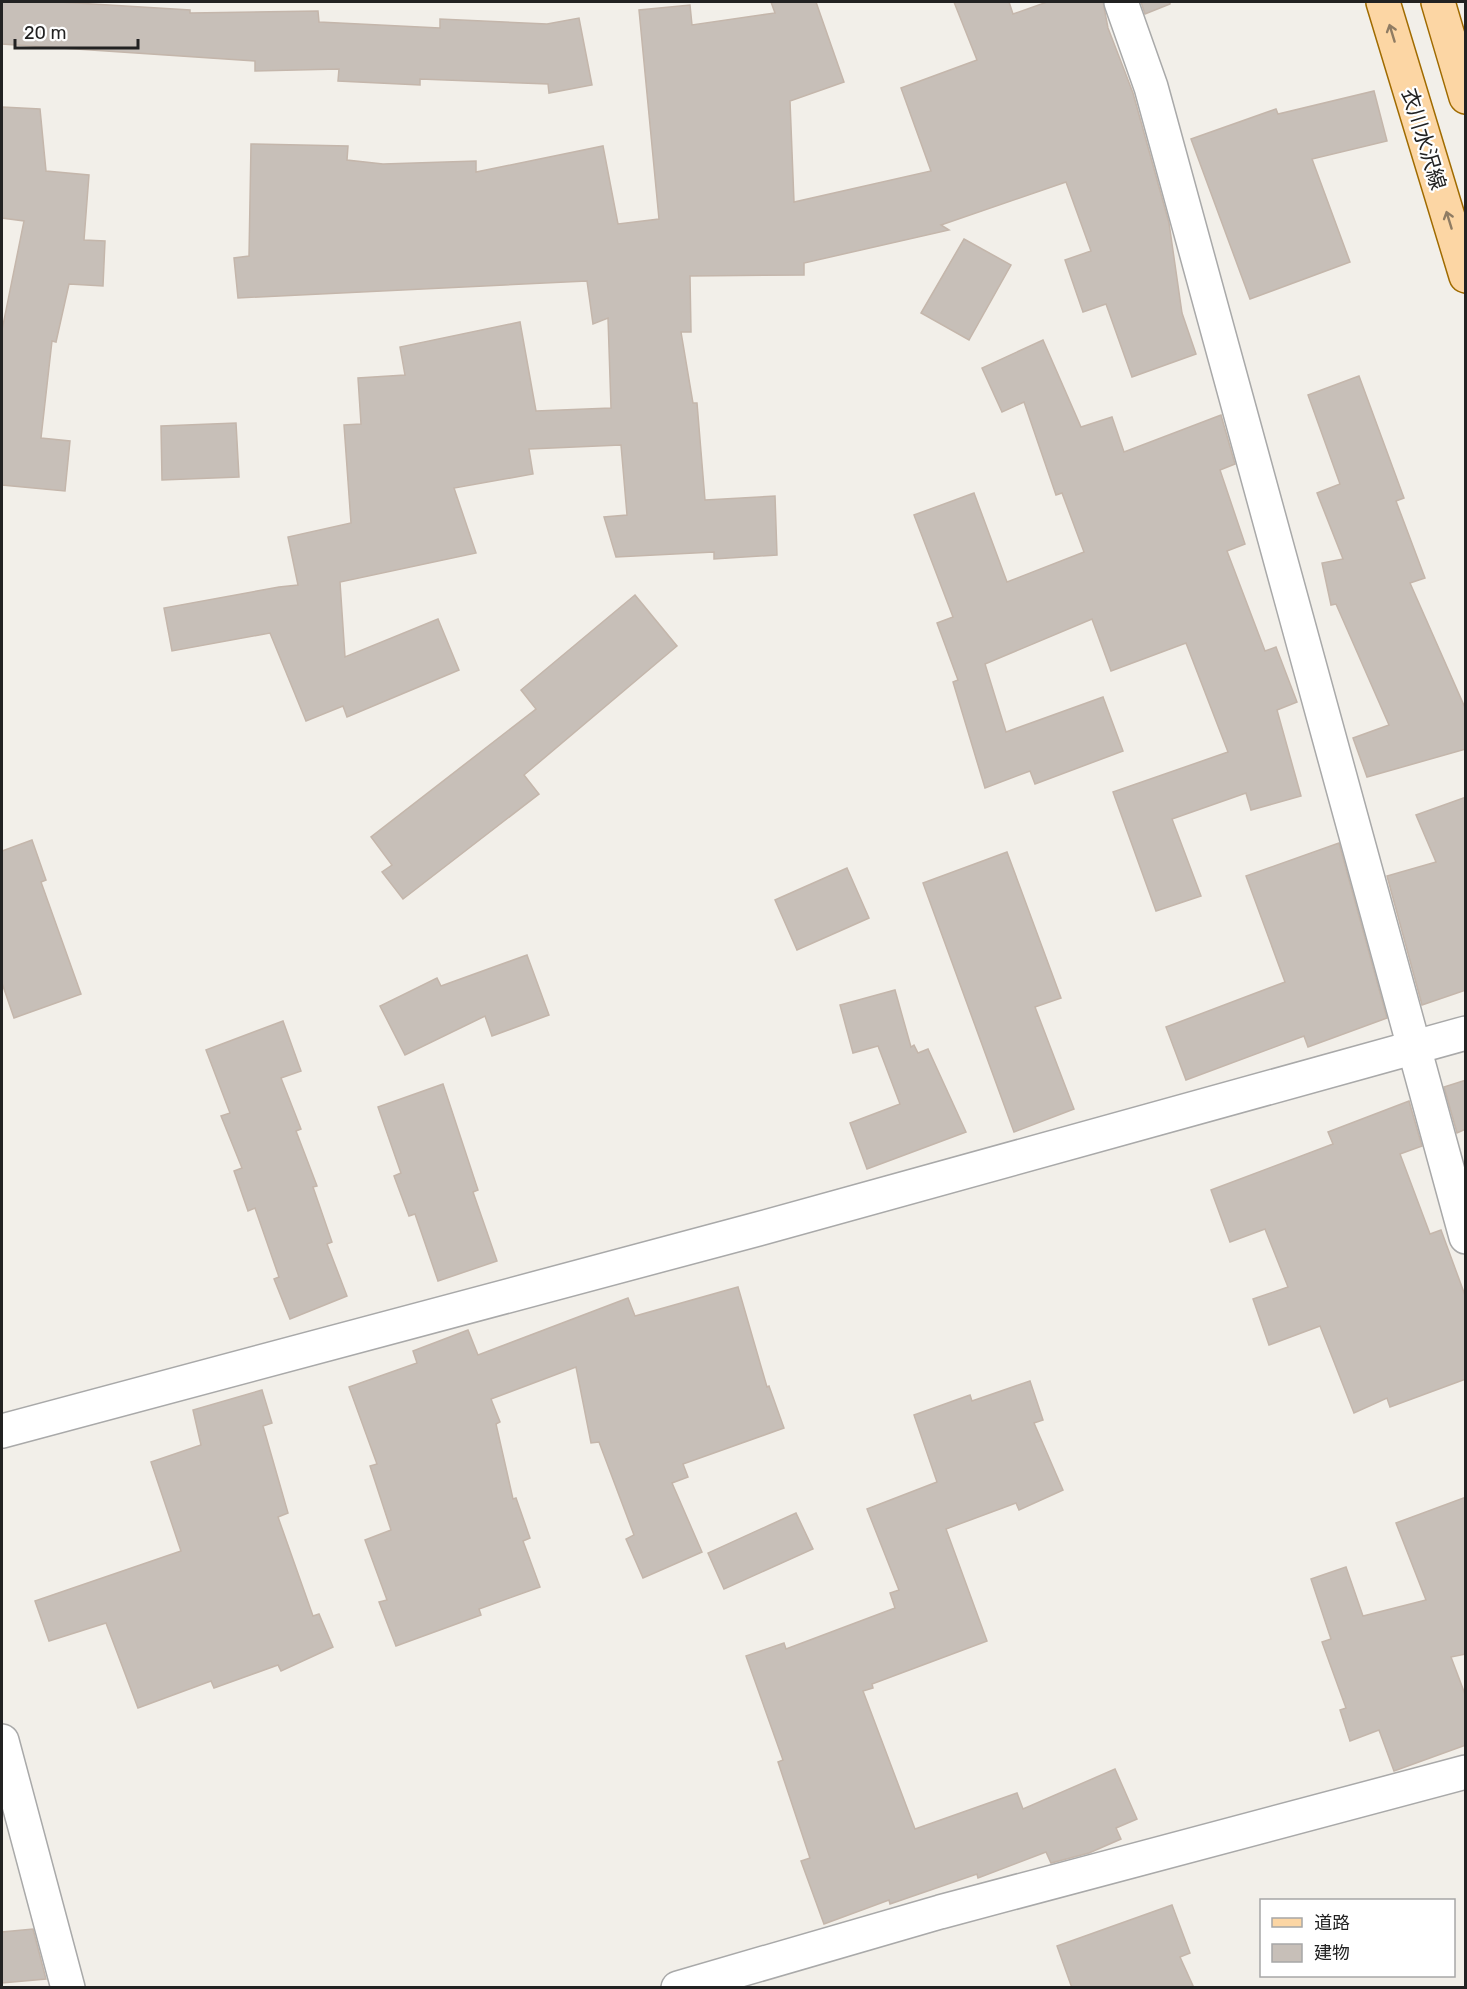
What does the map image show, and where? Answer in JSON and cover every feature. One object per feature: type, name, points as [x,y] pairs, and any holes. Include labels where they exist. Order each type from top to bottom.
[{"type":"main road","name":"衣川水沢線","points":[[1383,2],[1466,276]]},
{"type":"main road","points":[[1438,2],[1466,97]]},
{"type":"street","points":[[1120,2],[1150,87],[1466,1237]]},
{"type":"street","points":[[2,1431],[758,1229],[1466,1033]]},
{"type":"street","points":[[2,1742],[68,1988]]},
{"type":"street","points":[[678,1988],[714,1983],[940,1911],[1466,1772]]},
{"type":"building","points":[[2,2],[60,2],[190,10],[190,13],[318,11],[319,22],[440,28],[440,19],[547,24],[579,18],[592,85],[549,93],[548,84],[420,79],[420,85],[338,81],[339,69],[255,71],[255,61],[2,44]]},
{"type":"building","points":[[771,2],[816,2],[844,82],[790,101],[794,202],[931,171],[901,88],[977,60],[954,2],[1009,2],[1013,14],[1047,2],[1103,2],[1108,28],[1133,93],[1169,223],[1182,313],[1196,354],[1132,377],[1106,304],[1083,312],[1065,260],[1091,251],[1066,182],[941,225],[949,230],[804,263],[804,275],[690,276],[691,332],[681,332],[693,403],[697,403],[705,500],[775,496],[777,555],[714,559],[714,552],[616,557],[604,517],[627,515],[621,445],[529,449],[533,474],[454,488],[476,553],[340,582],[345,657],[438,619],[459,670],[347,717],[343,706],[306,721],[270,633],[172,651],[164,608],[298,585],[288,537],[351,523],[344,425],[361,424],[358,378],[405,375],[400,347],[520,322],[536,411],[611,408],[608,318],[593,324],[587,281],[238,298],[234,258],[249,256],[251,144],[348,146],[347,160],[383,164],[476,161],[476,172],[603,146],[618,224],[659,219],[639,10],[690,5],[692,25],[775,13]]},
{"type":"building","points":[[1141,2],[1170,2],[1170,4],[1145,14]]},
{"type":"building","points":[[1374,91],[1387,141],[1312,159],[1350,262],[1250,299],[1191,139],[1276,109],[1278,114]]},
{"type":"building","points":[[2,107],[40,109],[46,171],[89,175],[84,240],[105,241],[103,286],[69,284],[56,342],[52,341],[41,438],[70,441],[65,491],[2,485],[2,330],[24,221],[2,218]]},
{"type":"building","points":[[964,239],[1011,265],[969,340],[921,313]]},
{"type":"building","points":[[1043,340],[1081,427],[1112,417],[1124,452],[1221,415],[1235,464],[1220,470],[1245,544],[1227,551],[1265,651],[1276,647],[1297,702],[1277,710],[1301,796],[1251,810],[1246,793],[1172,819],[1201,896],[1156,911],[1113,792],[1228,752],[1186,643],[1111,671],[1092,619],[985,664],[1006,732],[1103,697],[1123,751],[1035,784],[1030,771],[985,788],[953,682],[958,680],[937,623],[953,617],[914,515],[974,493],[1007,582],[1084,552],[1062,493],[1056,495],[1024,402],[1002,412],[982,368]]},
{"type":"building","points":[[1359,376],[1404,498],[1396,501],[1425,578],[1410,583],[1466,710],[1466,749],[1367,777],[1353,738],[1389,725],[1336,604],[1331,605],[1322,563],[1343,559],[1317,493],[1340,484],[1308,395]]},
{"type":"building","points":[[236,423],[239,477],[162,480],[161,426]]},
{"type":"building","points":[[635,595],[677,646],[524,775],[539,794],[403,899],[382,872],[392,865],[371,837],[536,709],[521,690]]},
{"type":"building","points":[[1466,797],[1466,990],[1422,1005],[1387,876],[1436,862],[1416,815]]},
{"type":"building","points":[[32,840],[46,880],[41,882],[81,994],[14,1018],[2,983],[2,851]]},
{"type":"building","points":[[1339,843],[1387,1018],[1308,1047],[1304,1036],[1186,1080],[1166,1027],[1285,982],[1246,876]]},
{"type":"building","points":[[1007,852],[1061,998],[1035,1007],[1074,1109],[1014,1132],[923,883]]},
{"type":"building","points":[[847,868],[869,918],[797,950],[775,900]]},
{"type":"building","points":[[527,955],[549,1015],[492,1036],[485,1016],[405,1055],[380,1006],[437,978],[441,986]]},
{"type":"building","points":[[895,990],[911,1047],[914,1045],[918,1053],[928,1049],[966,1132],[867,1169],[850,1123],[900,1104],[878,1046],[853,1053],[840,1005]]},
{"type":"building","points":[[283,1021],[301,1071],[281,1078],[301,1129],[296,1131],[317,1186],[313,1187],[332,1242],[327,1244],[347,1296],[290,1319],[274,1279],[279,1277],[255,1208],[248,1211],[234,1171],[242,1168],[221,1116],[230,1113],[206,1050]]},
{"type":"building","points":[[1466,1080],[1466,1129],[1457,1133],[1444,1087]]},
{"type":"building","points":[[443,1084],[478,1190],[473,1192],[497,1261],[438,1281],[415,1214],[409,1216],[394,1176],[401,1173],[378,1107]]},
{"type":"building","points":[[1409,1101],[1422,1146],[1400,1154],[1430,1234],[1441,1230],[1466,1298],[1466,1379],[1390,1407],[1387,1398],[1354,1413],[1320,1326],[1269,1345],[1253,1299],[1288,1287],[1265,1229],[1230,1242],[1211,1190],[1333,1144],[1328,1132]]},
{"type":"building","points":[[738,1287],[767,1387],[769,1386],[784,1428],[683,1464],[688,1477],[672,1483],[702,1552],[643,1578],[626,1539],[634,1535],[599,1442],[591,1443],[576,1367],[491,1399],[500,1422],[496,1424],[513,1499],[516,1498],[530,1538],[523,1541],[540,1587],[479,1609],[481,1615],[396,1646],[379,1602],[387,1600],[365,1540],[391,1530],[370,1466],[377,1464],[349,1387],[417,1363],[413,1351],[468,1330],[478,1355],[628,1298],[635,1316]]},
{"type":"building","points":[[1030,1381],[1043,1420],[1034,1423],[1063,1490],[1019,1510],[1016,1503],[946,1529],[987,1641],[872,1684],[873,1688],[863,1691],[915,1829],[1017,1793],[1023,1809],[1115,1769],[1137,1819],[1116,1828],[1121,1839],[1089,1853],[1051,1863],[1046,1852],[978,1878],[977,1874],[890,1904],[889,1900],[824,1924],[801,1861],[810,1858],[778,1762],[783,1760],[746,1656],[784,1643],[786,1649],[895,1608],[890,1593],[899,1590],[867,1509],[937,1482],[914,1415],[970,1395],[972,1401]]},
{"type":"building","points":[[262,1390],[272,1423],[263,1426],[288,1513],[278,1517],[313,1616],[319,1614],[333,1647],[281,1671],[278,1665],[214,1688],[211,1681],[138,1708],[106,1623],[49,1641],[35,1601],[181,1551],[151,1462],[201,1445],[193,1410]]},
{"type":"building","points":[[1466,1497],[1466,1654],[1451,1657],[1466,1697],[1466,1745],[1394,1771],[1379,1730],[1350,1741],[1340,1710],[1346,1708],[1322,1642],[1331,1639],[1311,1579],[1346,1567],[1363,1616],[1426,1600],[1396,1523]]},
{"type":"building","points":[[796,1513],[813,1549],[724,1589],[708,1553]]},
{"type":"building","points":[[1172,1905],[1190,1953],[1180,1957],[1194,1988],[1072,1988],[1057,1946]]},
{"type":"building","points":[[33,1929],[46,1979],[2,1983],[2,1932]]}]
